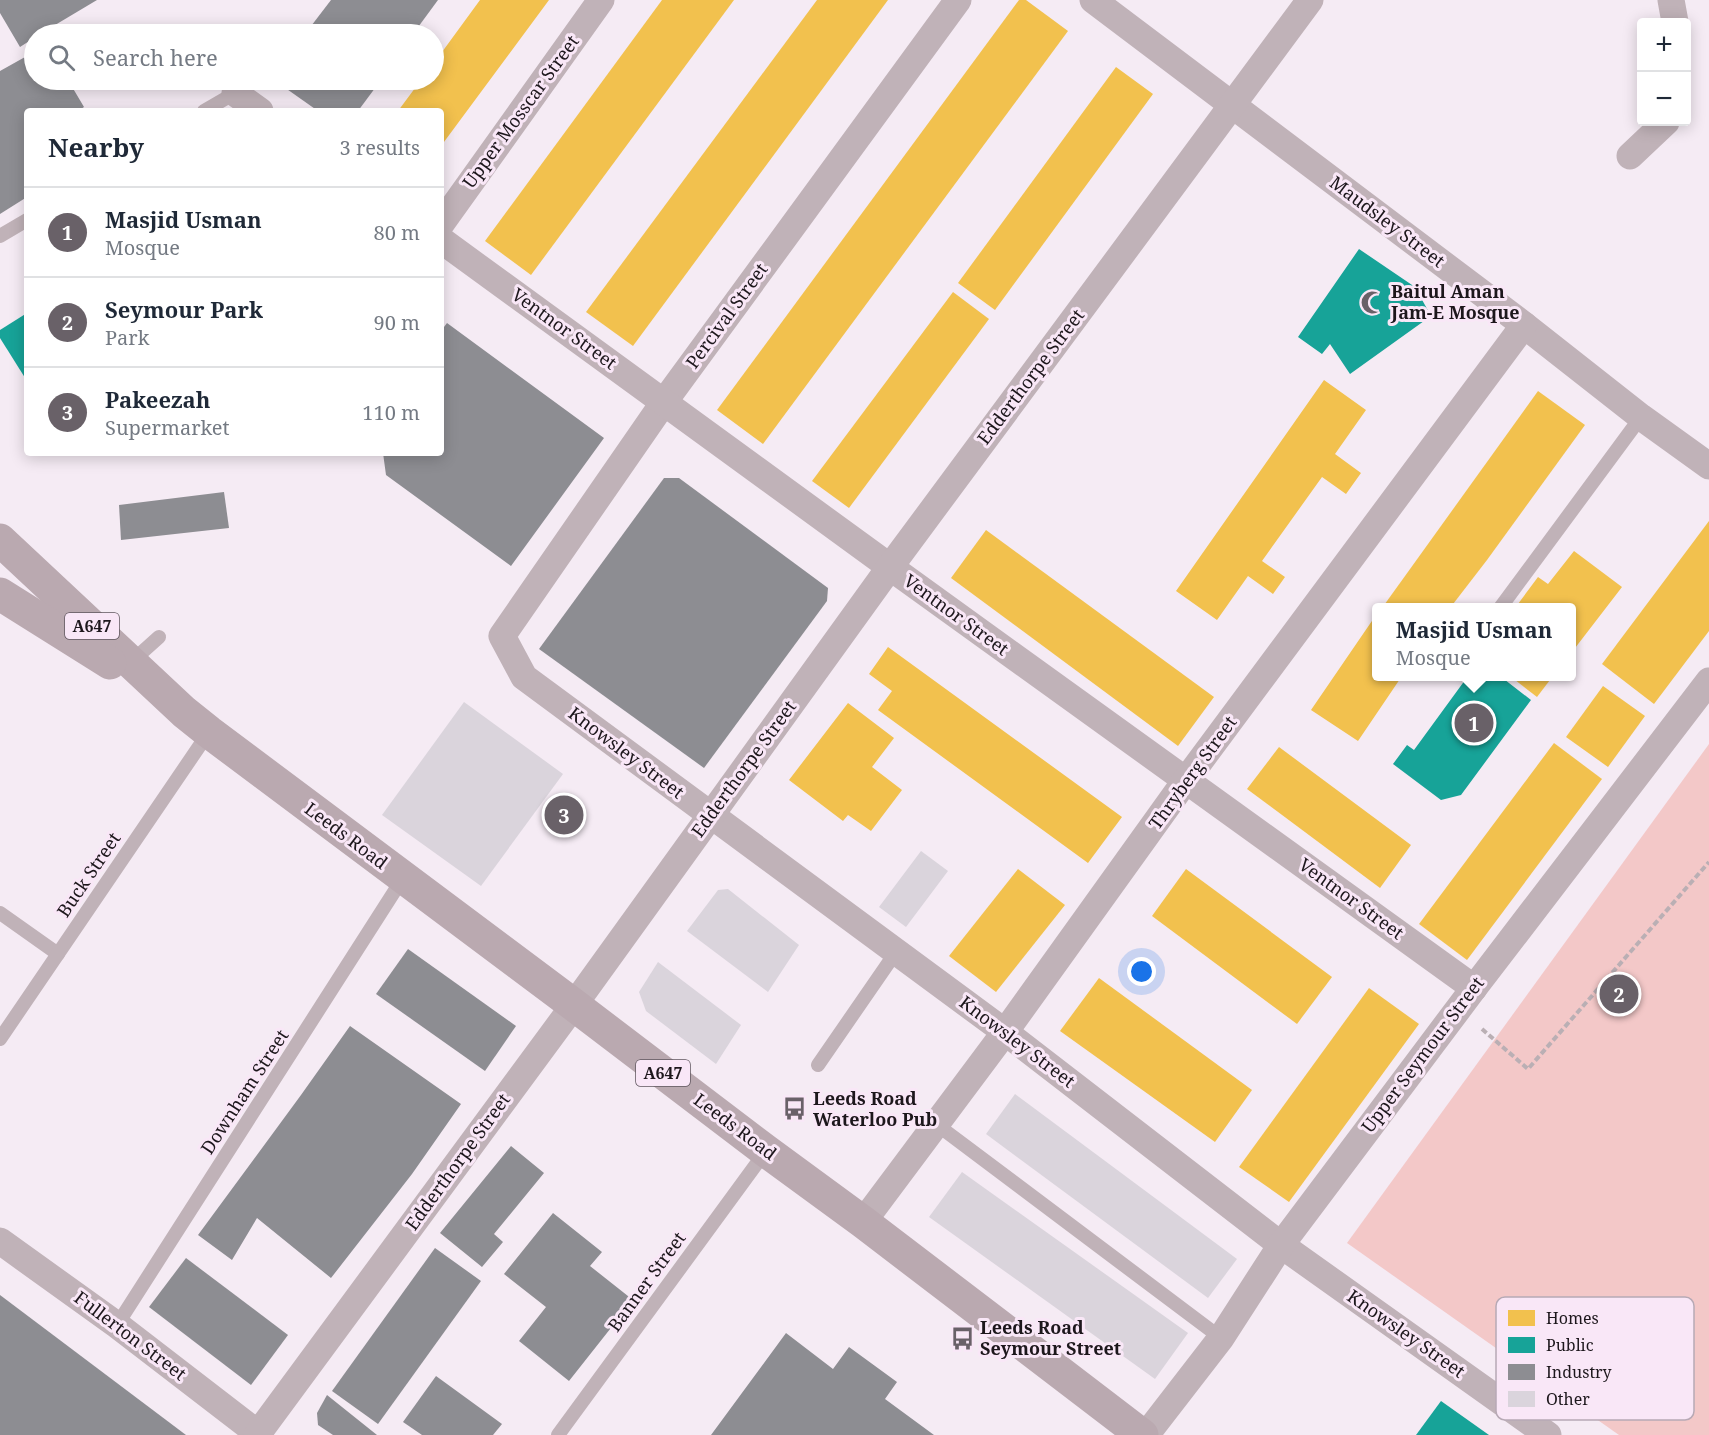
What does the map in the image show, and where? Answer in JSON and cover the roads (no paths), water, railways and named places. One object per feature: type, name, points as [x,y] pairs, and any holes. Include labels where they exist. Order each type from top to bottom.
[{"type":"main road","name":"Leeds Road","points":[[0,540],[127,667],[208,732],[1144,1435]]},
{"type":"main road","name":"Leeds Road","points":[[0,594],[127,667]]},
{"type":"street","name":"Upper Mosscar Street","points":[[444,220],[601,0]]},
{"type":"street","name":"Percival Street","points":[[501,636],[664,402],[958,0]]},
{"type":"street","name":"Maudsley Street","points":[[1093,0],[1524,325],[1641,417],[1709,466]]},
{"type":"street","name":"Edderthorpe Street","points":[[259,1435],[574,1005],[890,567],[1310,0]]},
{"type":"street","points":[[1671,0],[1674,18]]},
{"type":"street","points":[[235,93],[256,108]]},
{"type":"street","points":[[1630,156],[1662,126]]},
{"type":"street","name":"Ventnor Street","points":[[444,242],[1186,780],[1466,999]]},
{"type":"street","name":"Thryberg Street","points":[[863,1222],[1005,1032],[1186,780],[1524,325]]},
{"type":"street","name":"Knowsley Street","points":[[501,636],[524,677],[1005,1032],[1281,1245],[1496,1398]]},
{"type":"street","name":"Upper Seymour Street","points":[[1144,1435],[1221,1338],[1281,1245],[1709,681]]},
{"type":"street","name":"Fullerton Street","points":[[0,1241],[117,1325],[259,1435]]},
{"type":"street","name":"Knowsley Street","points":[[1527,1420],[1548,1435]]},
{"type":"lane","points":[[209,108],[235,93]]},
{"type":"lane","points":[[0,236],[24,222]]},
{"type":"lane","points":[[1504,603],[1641,417]]},
{"type":"lane","points":[[127,667],[159,637]]},
{"type":"lane","name":"Buck Street","points":[[0,1039],[208,732]]},
{"type":"lane","name":"Downham Street","points":[[117,1325],[403,878]]},
{"type":"lane","points":[[0,913],[58,954]]},
{"type":"lane","points":[[818,1065],[896,952]]},
{"type":"lane","points":[[936,1124],[1221,1338]]},
{"type":"lane","name":"Banner Street","points":[[558,1435],[766,1151]]},
{"type":"place","name":"Baitul Aman Jam-E Mosque","points":[[1373,302]]},
{"type":"place","name":"Masjid Usman","points":[[1474,723]]},
{"type":"place","name":"Pakeezah","points":[[564,815]]},
{"type":"place","name":"Seymour Park","points":[[1619,994]]},
{"type":"place","name":"Leeds Road Waterloo Pub","points":[[795,1109]]},
{"type":"place","name":"Leeds Road Seymour Street","points":[[962,1338]]}]
